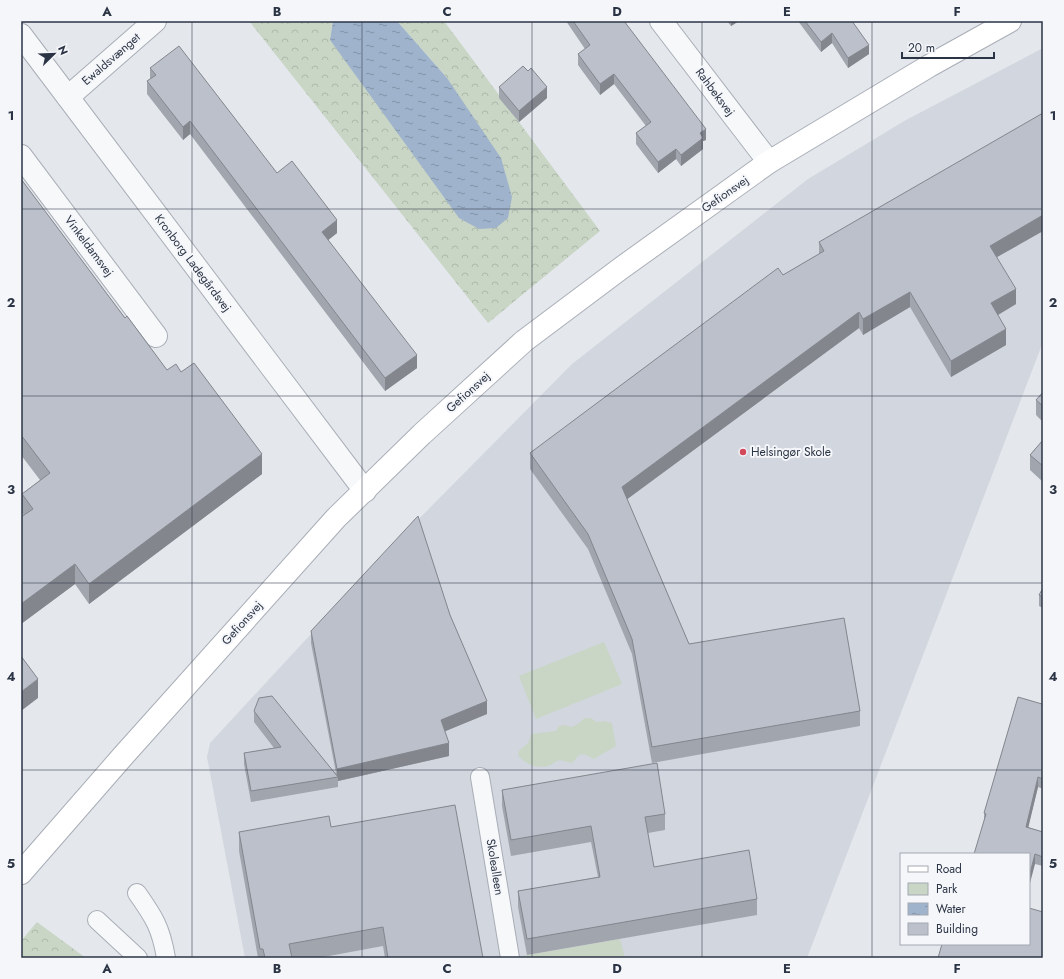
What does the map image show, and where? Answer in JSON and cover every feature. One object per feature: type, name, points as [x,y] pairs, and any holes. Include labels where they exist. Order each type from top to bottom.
[{"type":"main road","name":"Gefionsvej","points":[[21,873],[123,756],[336,518],[422,434],[524,341],[620,269],[769,162],[929,66],[1010,21]]},
{"type":"street","name":"Ewaldsvænget","points":[[68,97],[155,21]]},
{"type":"street","name":"Rahbeksvej","points":[[661,21],[769,162]]},
{"type":"street","name":"Kronborg Ladegårdsvej","points":[[21,35],[365,491]]},
{"type":"street","name":"Vinkeldamsvej","points":[[21,156],[156,336]]},
{"type":"lane","name":"Skolealleen","points":[[480,777],[510,958]]},
{"type":"lane","points":[[137,893],[155,918],[162,936],[166,958]]},
{"type":"lane","points":[[98,920],[138,958]]},
{"type":"shaded area","name":"Helsingør Skole","points":[[1043,48],[1043,342],[807,958],[245,958],[207,757],[210,743],[399,539],[572,364],[808,179],[906,120]]},
{"type":"green space","points":[[249,21],[333,21],[330,40],[447,78],[397,21],[444,21],[600,231],[488,323]]},
{"type":"green space","points":[[604,642],[622,684],[536,719],[519,676]]},
{"type":"green space","points":[[585,718],[591,718],[596,722],[604,721],[612,723],[616,746],[594,759],[584,754],[579,755],[572,763],[560,760],[544,767],[531,765],[518,755],[519,751],[528,743],[532,734],[556,731],[559,726],[565,725],[571,727],[578,724]]},
{"type":"green space","points":[[37,922],[86,958],[21,958],[21,941]]},
{"type":"green space","points":[[620,939],[625,958],[522,958],[522,956]]},
{"type":"water","points":[[333,21],[397,21],[447,78],[501,158],[512,197],[508,218],[496,228],[479,229],[459,218],[330,40]]},
{"type":"building","points":[[573,21],[624,21],[706,129],[700,133],[703,138],[681,155],[676,149],[658,162],[636,133],[651,122],[614,74],[600,84],[578,54],[590,45]]},
{"type":"building","points":[[805,21],[852,21],[869,45],[848,58],[832,33],[821,42]]},
{"type":"building","points":[[179,46],[277,173],[292,161],[337,220],[322,232],[417,355],[385,378],[190,121],[183,127],[147,81],[156,75],[150,68]]},
{"type":"building","points":[[523,66],[528,71],[531,68],[547,87],[519,111],[499,87]]},
{"type":"building","points":[[1043,113],[1043,215],[990,246],[1016,289],[991,303],[1006,329],[951,361],[910,292],[863,319],[859,312],[622,487],[689,644],[844,618],[860,711],[652,747],[632,639],[588,534],[530,453],[778,268],[783,275],[824,251],[819,242]]},
{"type":"building","points":[[21,179],[125,318],[127,316],[167,370],[176,364],[181,372],[194,363],[262,454],[89,584],[75,564],[21,604],[21,517],[33,509],[22,494],[50,473],[21,435]]},
{"type":"building","points":[[1043,392],[1043,406],[1036,400]]},
{"type":"building","points":[[1043,440],[1043,466],[1030,455]]},
{"type":"building","points":[[418,516],[450,615],[487,701],[441,720],[449,743],[337,769],[311,631]]},
{"type":"building","points":[[1043,588],[1043,597],[1039,595]]},
{"type":"building","points":[[21,656],[38,679],[21,692]]},
{"type":"building","points":[[272,696],[338,777],[251,791],[244,753],[281,747],[254,711],[259,698]]},
{"type":"building","points":[[1018,697],[1042,704],[1043,702],[1043,779],[1038,777],[1026,827],[1043,832],[1043,857],[1035,854],[1030,873],[1030,853],[974,853],[986,814],[984,813]]},
{"type":"building","points":[[657,763],[665,814],[645,817],[654,867],[749,850],[757,899],[527,939],[518,891],[600,877],[591,826],[511,840],[502,790]]},
{"type":"building","points":[[455,805],[483,958],[388,958],[383,927],[289,944],[292,958],[265,958],[263,949],[260,949],[239,832],[329,816],[331,827]]},
{"type":"building","points":[[1030,908],[1043,912],[1043,958],[938,958],[942,945],[1030,945]]},
{"type":"place","name":"Helsingør Skole","points":[[743,452]]}]
